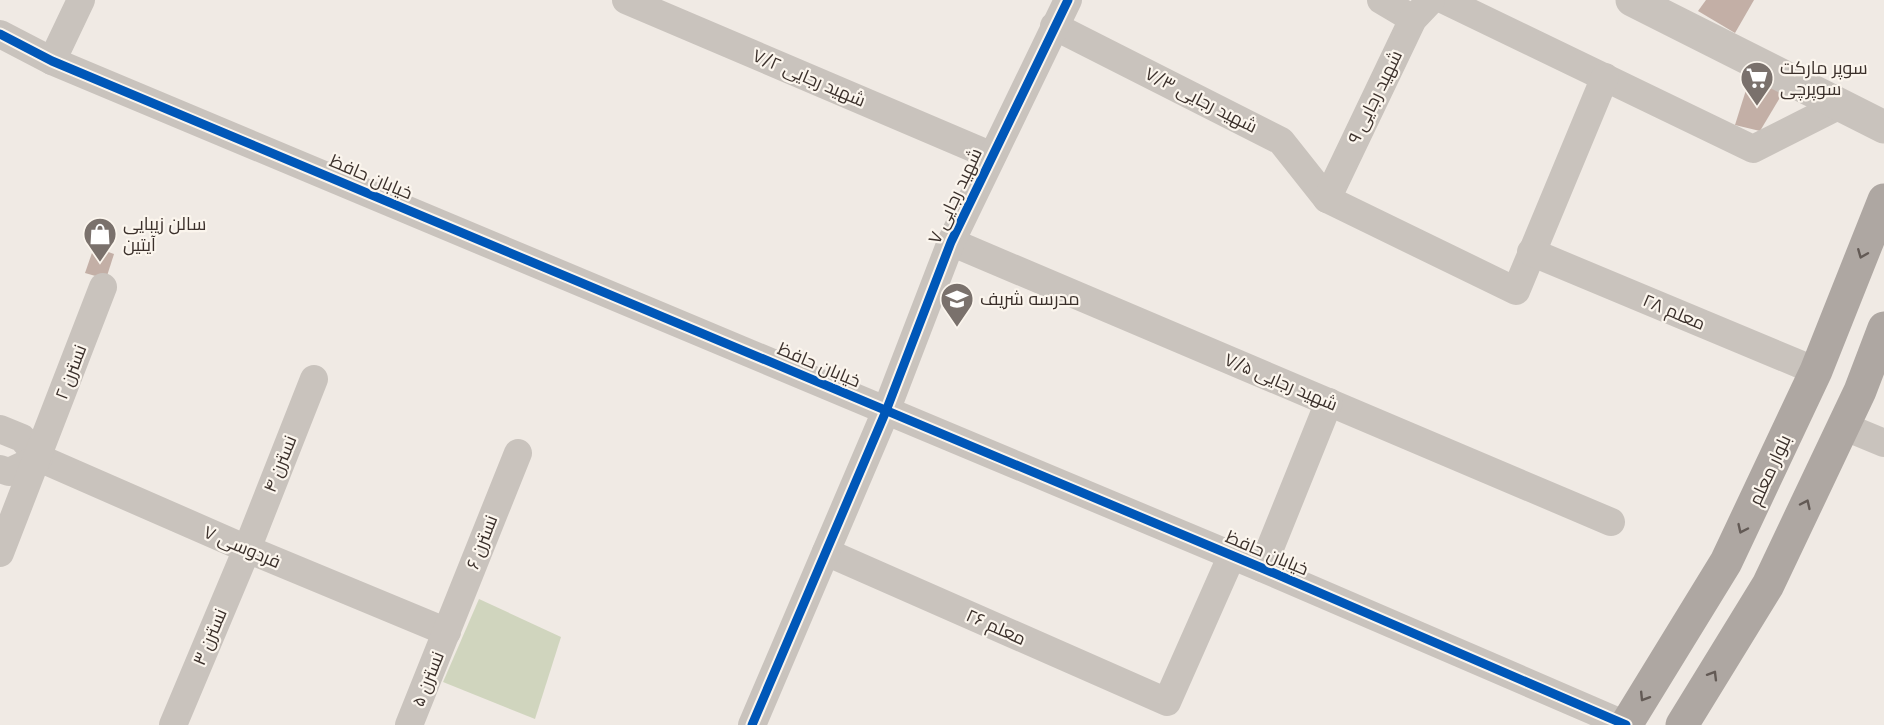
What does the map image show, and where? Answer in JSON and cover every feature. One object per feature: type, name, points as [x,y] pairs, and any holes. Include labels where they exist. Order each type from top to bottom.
[{"type":"main road","name":"بلوار معلم","points":[[1626,725],[1726,562],[1816,372],[1884,200]]},
{"type":"main road","points":[[1682,725],[1768,585],[1843,426],[1884,328]]},
{"type":"street","points":[[52,61],[81,0]]},
{"type":"street","name":"شهید رجایی ۷/۲","points":[[626,0],[992,156]]},
{"type":"street","name":"شهید رجایی ۷","points":[[752,725],[886,411],[951,242],[1068,0]]},
{"type":"street","points":[[1381,0],[1422,9]]},
{"type":"street","points":[[1444,0],[1753,148],[1840,105]]},
{"type":"street","points":[[1632,0],[1884,127]]},
{"type":"street","name":"شهید رجایی ۹","points":[[1327,199],[1422,9]]},
{"type":"street","name":"شهید رجایی ۷/۳","points":[[1054,26],[1281,141],[1327,199]]},
{"type":"street","name":"خیابان حافظ","points":[[0,34],[52,61],[1232,555],[1626,725]]},
{"type":"street","points":[[1327,199],[1516,291],[1605,77]]},
{"type":"street","name":"شهید رجایی ۷/۵","points":[[951,242],[1611,522]]},
{"type":"street","name":"معلم ۲۸","points":[[1531,252],[1816,372]]},
{"type":"street","name":"نسترن ۲","points":[[0,553],[39,458],[103,287]]},
{"type":"street","name":"نسترن ۴","points":[[247,549],[314,380]]},
{"type":"street","points":[[1262,568],[1329,402]]},
{"type":"street","points":[[1843,426],[1884,443]]},
{"type":"street","name":"فردوسی ۷","points":[[0,429],[22,438],[39,458],[247,549],[447,632]]},
{"type":"street","name":"نسترن ۶","points":[[447,632],[518,453]]},
{"type":"street","points":[[0,469],[9,472],[39,458]]},
{"type":"street","name":"نسترن ۳","points":[[173,725],[247,549]]},
{"type":"street","name":"معلم ۲۶","points":[[826,552],[1162,714],[1232,555]]},
{"type":"street","name":"نسترن ۵","points":[[409,725],[447,632]]},
{"type":"green space","points":[[479,599],[561,637],[535,719],[443,682]]},
{"type":"building","points":[[1706,0],[1754,0],[1735,33],[1698,11]]},
{"type":"building","name":"سوپر مارکت سوپرچی","points":[[1751,74],[1785,89],[1760,131],[1735,125]]},
{"type":"building","name":"سالن زیبایی آیتین","points":[[94,247],[114,254],[106,279],[85,273]]},
{"type":"cycle path","points":[[752,725],[886,411],[951,242],[1068,0]]},
{"type":"cycle path","points":[[0,34],[52,61],[1262,568],[1626,725]]},
{"type":"place","name":"سوپر مارکت سوپرچی","points":[[1757,107]]},
{"type":"place","name":"سالن زیبایی آیتین","points":[[100,263]]},
{"type":"place","name":"مدرسه شریف","points":[[957,328]]}]
